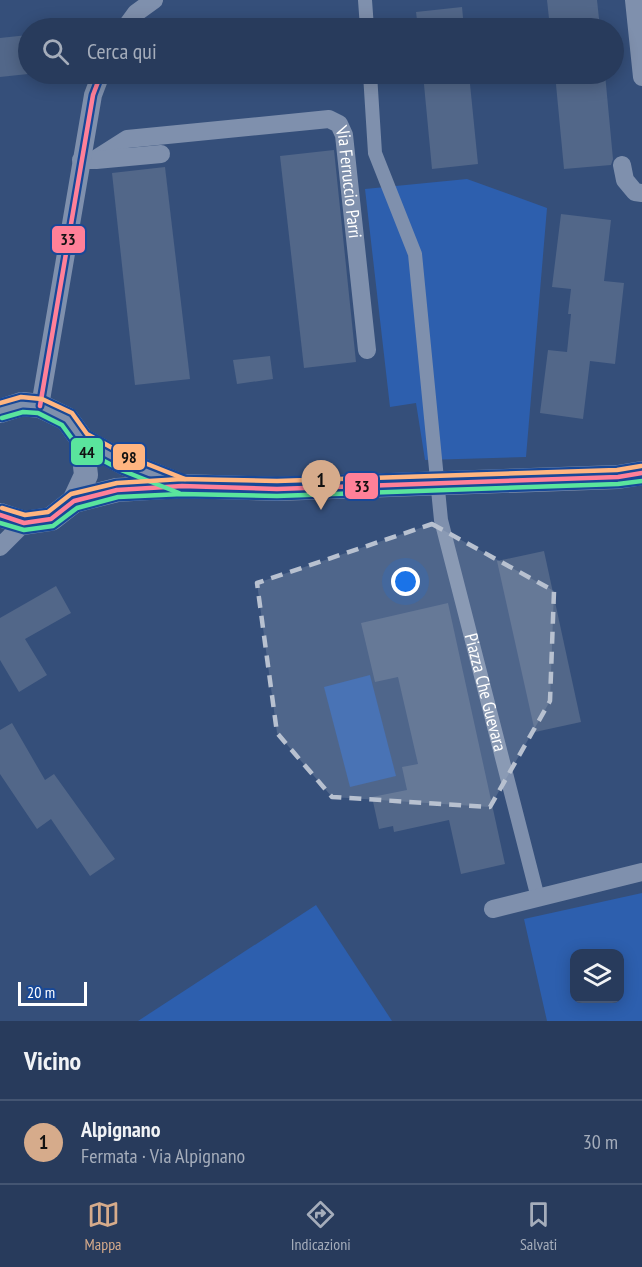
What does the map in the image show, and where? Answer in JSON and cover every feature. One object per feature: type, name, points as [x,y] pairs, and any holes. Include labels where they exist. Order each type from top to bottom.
[{"type":"street","points":[[132,18],[154,0]]},
{"type":"street","points":[[365,0],[366,18]]},
{"type":"street","points":[[634,0],[642,76]]},
{"type":"street","points":[[40,406],[88,160],[93,95],[97,84]]},
{"type":"street","name":"Piazza Che Guevara","points":[[371,84],[375,153],[416,254],[441,520],[538,898]]},
{"type":"street","name":"Via Ferruccio Parri","points":[[88,160],[127,140],[329,119],[339,124],[344,135],[367,350]]},
{"type":"street","points":[[88,160],[161,154]]},
{"type":"street","points":[[622,165],[625,180],[635,192],[642,193]]},
{"type":"street","points":[[0,411],[22,404],[40,406],[67,419],[82,440],[124,463],[182,486]]},
{"type":"street","points":[[74,501],[86,475],[82,440]]},
{"type":"street","points":[[0,515],[24,523],[51,519],[74,501],[117,490],[182,486],[277,489],[439,485],[618,477],[642,473]]},
{"type":"street","points":[[0,547],[24,523]]},
{"type":"street","points":[[494,909],[642,872]]},
{"type":"highlighted area","points":[[432,524],[554,591],[550,701],[490,807],[332,797],[277,733],[257,583]]},
{"type":"shaded area","points":[[467,179],[547,208],[526,457],[425,460],[416,403],[390,407],[365,189]]},
{"type":"shaded area","points":[[370,675],[396,776],[350,787],[324,687]]},
{"type":"shaded area","points":[[642,893],[642,1021],[547,1021],[524,919]]},
{"type":"shaded area","points":[[316,905],[392,1021],[138,1021]]},
{"type":"building","points":[[547,0],[597,0],[599,18],[549,18]]},
{"type":"building","points":[[462,7],[463,18],[417,18],[416,12]]},
{"type":"building","points":[[18,36],[18,75],[0,77],[0,38]]},
{"type":"building","points":[[424,84],[470,84],[478,164],[432,169]]},
{"type":"building","points":[[556,84],[606,84],[613,159],[611,165],[564,169]]},
{"type":"building","points":[[334,150],[356,362],[304,368],[280,156]]},
{"type":"building","points":[[165,167],[190,379],[135,385],[112,173]]},
{"type":"building","points":[[561,214],[611,220],[604,281],[624,283],[615,364],[590,361],[583,419],[540,413],[548,350],[567,352],[571,289],[552,287]]},
{"type":"building","points":[[270,356],[273,379],[237,384],[233,360]]},
{"type":"building","points":[[544,551],[581,722],[535,732],[497,561]]},
{"type":"building","points":[[56,586],[71,613],[25,639],[47,675],[19,692],[0,660],[0,618]]},
{"type":"building","points":[[448,603],[505,864],[461,874],[449,820],[394,832],[393,826],[379,829],[372,797],[407,790],[402,767],[418,764],[398,677],[375,682],[361,623]]},
{"type":"building","points":[[12,723],[45,780],[54,774],[115,859],[90,876],[51,819],[37,829],[0,774],[0,730]]},
{"type":"transit line","name":"33","points":[[40,406],[93,95],[97,84]]},
{"type":"transit line","name":"98","points":[[0,403],[21,397],[42,399],[72,413],[87,434],[127,456],[185,479]]},
{"type":"transit line","name":"44","points":[[2,418],[23,412],[38,413],[62,425],[78,447],[121,470],[179,493]]},
{"type":"transit line","name":"98","points":[[2,508],[25,515],[48,512],[71,494],[117,483],[182,479],[277,481],[617,470],[641,466]]},
{"type":"transit line","name":"33","points":[[0,515],[24,523],[51,519],[74,501],[117,490],[182,486],[277,489],[618,477],[642,473]]},
{"type":"transit line","name":"44","points":[[0,523],[24,530],[53,526],[77,508],[118,497],[182,494],[277,496],[618,484],[642,481]]},
{"type":"place","name":"Alpignano","points":[[321,510]]}]
